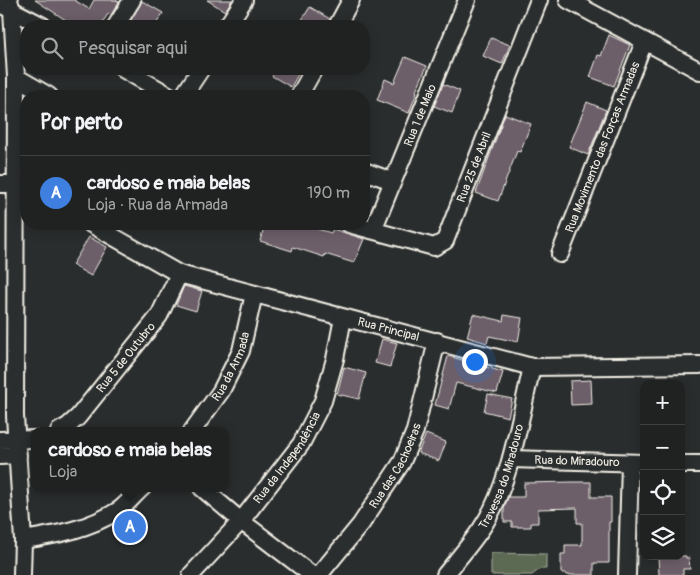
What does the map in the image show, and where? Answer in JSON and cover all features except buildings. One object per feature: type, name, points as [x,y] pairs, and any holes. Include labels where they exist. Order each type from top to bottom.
[{"type":"street","points":[[120,20],[132,0]]},
{"type":"street","points":[[232,20],[244,0]]},
{"type":"street","points":[[340,20],[351,0]]},
{"type":"street","name":"Rua 1 de Maio","points":[[373,230],[467,0]]},
{"type":"street","name":"Rua 25 de Abril","points":[[370,229],[434,246],[445,241],[539,0]]},
{"type":"street","points":[[568,0],[700,71]]},
{"type":"street","points":[[7,4],[33,20]]},
{"type":"street","points":[[7,4],[16,77],[14,185],[15,416],[22,540],[22,575]]},
{"type":"street","name":"Rua Movimento das Forças Armadas","points":[[560,254],[644,42]]},
{"type":"street","points":[[133,75],[160,90]]},
{"type":"street","points":[[187,90],[197,75]]},
{"type":"street","points":[[302,90],[311,75]]},
{"type":"street","points":[[16,77],[39,90]]},
{"type":"street","points":[[370,173],[392,181]]},
{"type":"street","name":"Rua Principal","points":[[102,230],[179,274],[532,367],[700,365]]},
{"type":"street","name":"Rua 5 de Outubro","points":[[66,427],[78,417],[159,316],[179,274]]},
{"type":"street","name":"Rua da Armada","points":[[195,427],[222,391],[241,351],[254,294]]},
{"type":"street","name":"Rua da Independência","points":[[191,575],[241,521],[301,444],[323,401],[335,360],[343,318]]},
{"type":"street","name":"Rua das Cachoeiras","points":[[319,575],[361,524],[402,462],[416,431],[437,341]]},
{"type":"street","name":"Travessa do Miradouro","points":[[445,575],[482,528],[495,502],[511,459],[532,367]]},
{"type":"street","points":[[0,440],[17,448]]},
{"type":"street","points":[[0,456],[31,442]]},
{"type":"street","name":"Rua do Miradouro","points":[[511,459],[637,463]]},
{"type":"street","points":[[627,575],[637,463]]},
{"type":"street","points":[[685,464],[700,464]]},
{"type":"street","points":[[22,540],[54,536],[92,524],[120,509],[138,492]]},
{"type":"street","points":[[207,492],[241,521],[312,575]]},
{"type":"green space","points":[[491,553],[546,554],[546,569],[540,569],[532,575],[491,575]]},
{"type":"place","name":"cardoso e maia belas","points":[[130,527]]}]
